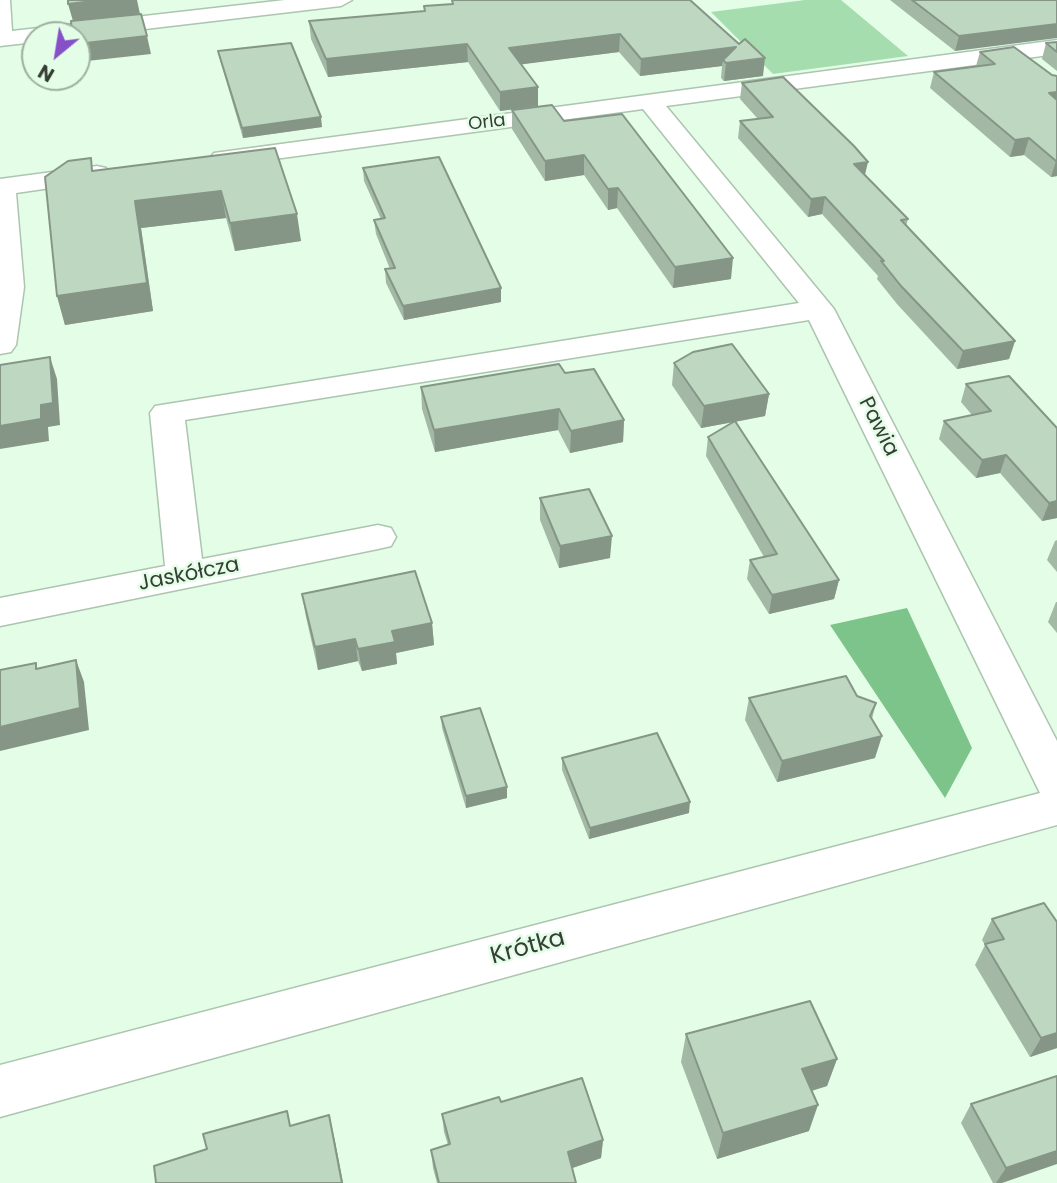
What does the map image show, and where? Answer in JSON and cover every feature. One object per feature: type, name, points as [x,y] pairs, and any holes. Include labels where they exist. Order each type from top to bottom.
[{"type":"street","points":[[1,0],[0,38],[341,0]]},
{"type":"street","name":"Orla","points":[[195,161],[1057,47]]},
{"type":"street","points":[[1015,52],[1036,68]]},
{"type":"street","name":"Pawia","points":[[650,102],[819,309],[1057,784]]},
{"type":"street","points":[[0,345],[4,288],[1,187],[126,170]]},
{"type":"street","points":[[185,576],[167,413],[819,309]]},
{"type":"street","name":"Jaskółcza","points":[[0,612],[378,537]]},
{"type":"street","name":"Krótka","points":[[0,1091],[1057,807]]},
{"type":"green space","points":[[805,0],[841,0],[908,56],[773,74],[711,12]]},
{"type":"green space","points":[[907,608],[972,748],[945,798],[830,625]]},
{"type":"building","points":[[68,0],[101,0],[68,4]]},
{"type":"building","points":[[452,0],[690,0],[739,44],[745,39],[765,58],[726,63],[723,60],[736,47],[641,59],[620,34],[509,48],[538,87],[500,92],[467,44],[326,59],[309,21],[425,11],[424,6],[453,4]]},
{"type":"building","points":[[912,0],[1057,0],[1057,24],[959,36]]},
{"type":"building","points":[[141,14],[147,36],[91,42],[91,21],[71,21]]},
{"type":"building","points":[[1057,42],[1057,52],[1046,43]]},
{"type":"building","points":[[291,43],[321,117],[242,128],[218,51]]},
{"type":"building","points":[[1014,47],[1057,76],[1057,92],[1049,93],[1057,100],[1056,161],[1029,138],[1015,140],[934,72],[995,64],[980,52]]},
{"type":"building","points":[[783,77],[854,146],[868,162],[854,164],[908,219],[901,220],[1015,341],[963,351],[901,286],[881,261],[884,261],[825,197],[811,199],[740,121],[773,117],[742,83]]},
{"type":"building","points":[[552,105],[564,121],[622,114],[733,258],[675,267],[618,188],[608,189],[584,155],[545,161],[512,110]]},
{"type":"building","points":[[275,148],[297,214],[230,223],[221,191],[135,201],[147,283],[57,296],[45,177],[68,161],[91,158],[92,171]]},
{"type":"building","points":[[439,157],[501,288],[403,306],[385,269],[395,268],[374,220],[385,218],[363,168]]},
{"type":"building","points":[[732,344],[769,394],[704,406],[674,363],[693,352]]},
{"type":"building","points":[[50,357],[53,403],[41,405],[41,419],[0,426],[0,365]]},
{"type":"building","points":[[559,364],[565,373],[594,369],[624,420],[571,431],[559,409],[434,430],[421,387]]},
{"type":"building","points":[[1009,376],[1057,428],[1057,501],[1049,503],[1006,455],[982,460],[944,421],[991,411],[966,384]]},
{"type":"building","points":[[735,421],[839,580],[772,595],[750,560],[777,554],[708,437]]},
{"type":"building","points":[[589,489],[612,536],[560,546],[540,498]]},
{"type":"building","points":[[415,571],[432,623],[392,631],[395,642],[358,649],[355,639],[315,647],[302,594]]},
{"type":"building","points":[[76,660],[80,708],[0,727],[0,670],[36,663],[36,669]]},
{"type":"building","points":[[846,676],[857,696],[876,703],[870,716],[882,736],[782,761],[749,698]]},
{"type":"building","points":[[480,708],[507,787],[466,796],[441,717]]},
{"type":"building","points":[[657,733],[690,802],[590,828],[562,758]]},
{"type":"building","points":[[1044,903],[1057,922],[1057,1033],[1041,1038],[985,944],[1004,939],[992,919]]},
{"type":"building","points":[[810,1001],[837,1059],[802,1069],[818,1105],[723,1133],[686,1034]]},
{"type":"building","points":[[1057,1076],[1057,1151],[1006,1168],[971,1104]]},
{"type":"building","points":[[582,1078],[603,1140],[568,1152],[576,1183],[439,1183],[431,1150],[450,1144],[442,1114],[499,1097],[501,1102]]},
{"type":"building","points":[[287,1111],[290,1126],[329,1115],[342,1183],[156,1183],[154,1166],[207,1149],[203,1134]]}]
